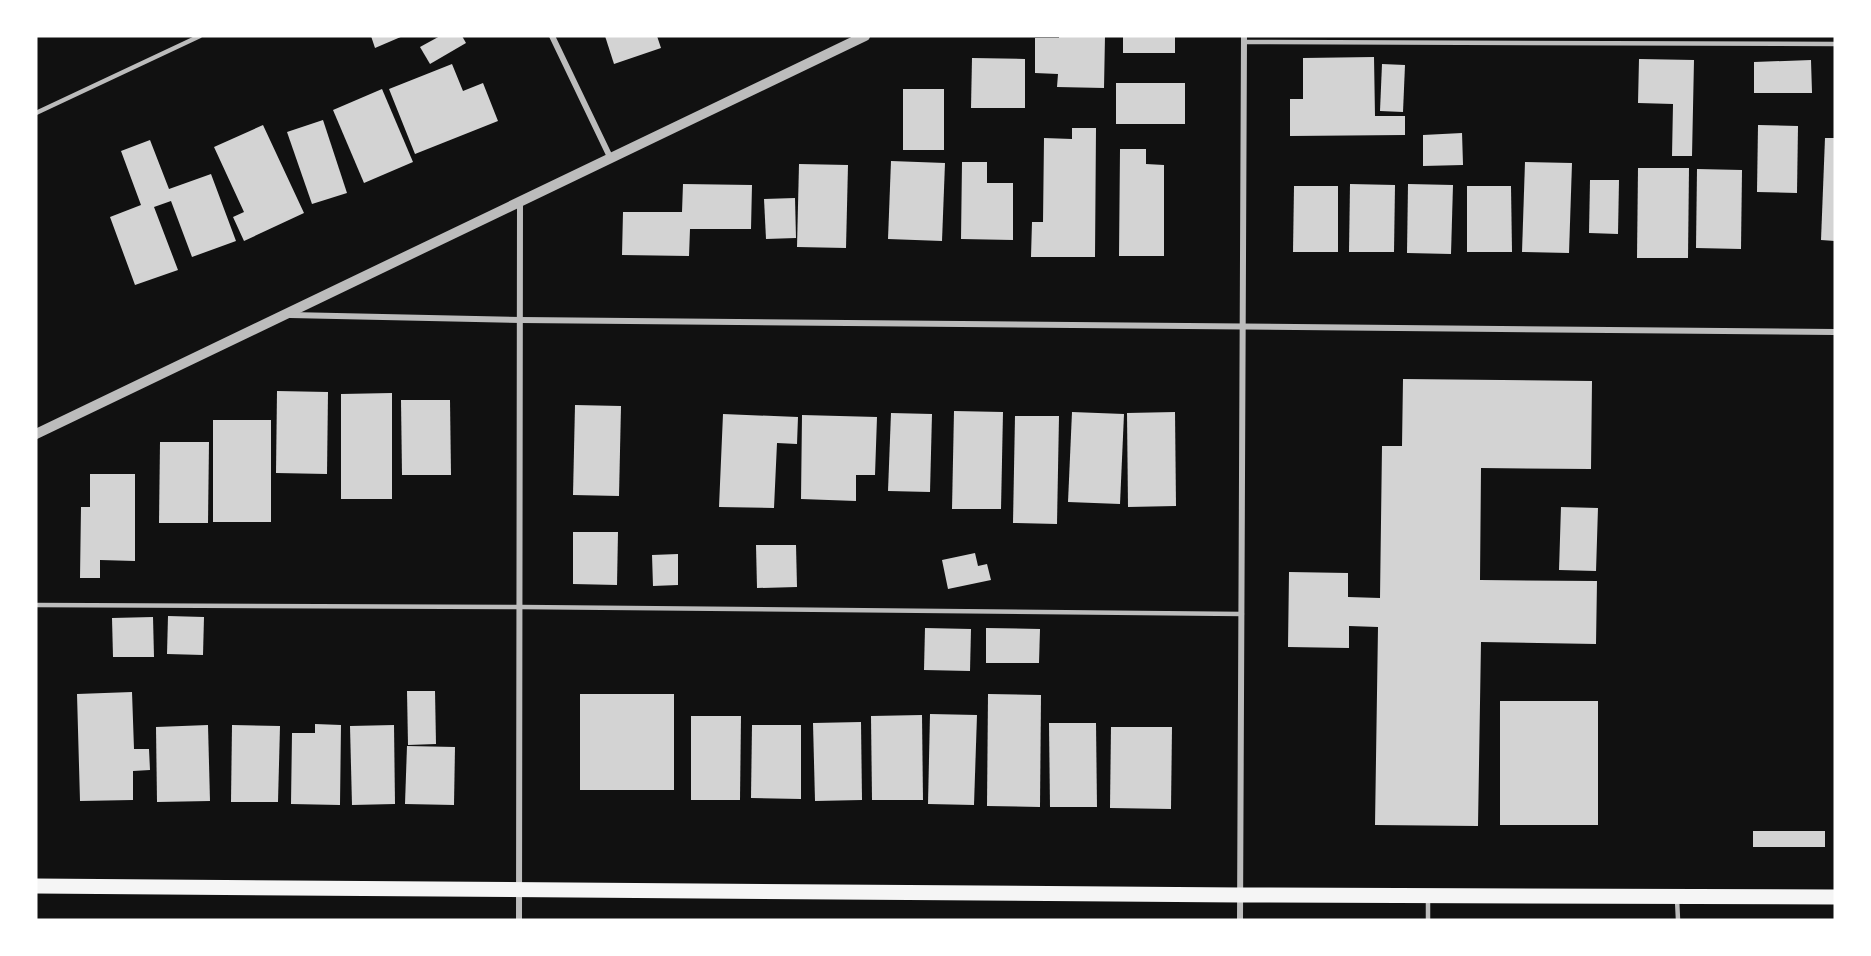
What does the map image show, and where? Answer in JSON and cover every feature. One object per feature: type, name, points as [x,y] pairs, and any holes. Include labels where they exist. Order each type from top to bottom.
[{"type":"main road","points":[[36,886],[1835,897]]},
{"type":"street","points":[[552,36],[611,159]]},
{"type":"street","points":[[36,434],[865,36]]},
{"type":"street","points":[[1240,920],[1244,39]]},
{"type":"street","points":[[519,920],[520,202]]},
{"type":"street","points":[[284,315],[1244,328],[1835,332]]},
{"type":"lane","points":[[36,113],[200,36]]},
{"type":"lane","points":[[1244,39],[1835,44]]},
{"type":"lane","points":[[36,605],[1242,614]]},
{"type":"lane","points":[[1428,920],[1429,896]]},
{"type":"lane","points":[[1677,896],[1677,920]]},
{"type":"building","points":[[371,36],[403,36],[375,48]]},
{"type":"building","points":[[440,36],[462,36],[466,43],[430,64],[420,47]]},
{"type":"building","points":[[605,36],[657,36],[661,48],[614,64]]},
{"type":"building","points":[[1059,36],[1105,36],[1104,88],[1057,87],[1058,74],[1035,73],[1035,38],[1059,38]]},
{"type":"building","points":[[1123,36],[1175,36],[1175,53],[1123,53]]},
{"type":"building","points":[[1374,57],[1375,116],[1405,116],[1405,135],[1290,136],[1290,99],[1303,99],[1303,58]]},
{"type":"building","points":[[972,58],[1025,59],[1025,108],[971,108]]},
{"type":"building","points":[[1639,59],[1694,60],[1692,156],[1672,156],[1673,104],[1638,103]]},
{"type":"building","points":[[1811,60],[1812,93],[1754,93],[1754,62]]},
{"type":"building","points":[[452,64],[463,91],[483,83],[498,121],[415,154],[389,89]]},
{"type":"building","points":[[1382,64],[1405,65],[1403,112],[1380,111]]},
{"type":"building","points":[[1116,83],[1185,83],[1185,124],[1116,124]]},
{"type":"building","points":[[382,89],[413,162],[364,183],[333,110]]},
{"type":"building","points":[[903,89],[944,89],[944,150],[903,150]]},
{"type":"building","points":[[323,120],[347,193],[312,204],[287,132]]},
{"type":"building","points":[[263,125],[304,213],[244,241],[233,217],[244,212],[214,147]]},
{"type":"building","points":[[1758,125],[1798,126],[1797,193],[1757,192]]},
{"type":"building","points":[[1072,128],[1096,128],[1095,257],[1031,257],[1032,222],[1043,222],[1044,138],[1072,139]]},
{"type":"building","points":[[1462,133],[1463,165],[1423,166],[1423,135]]},
{"type":"building","points":[[1825,138],[1835,138],[1835,241],[1821,240]]},
{"type":"building","points":[[150,140],[169,189],[211,174],[236,241],[192,257],[171,201],[154,207],[178,270],[135,285],[110,217],[141,205],[121,151]]},
{"type":"building","points":[[1120,149],[1146,149],[1146,164],[1164,165],[1164,256],[1119,256]]},
{"type":"building","points":[[891,161],[945,163],[942,241],[888,239]]},
{"type":"building","points":[[962,162],[987,162],[987,183],[1013,183],[1013,240],[961,239]]},
{"type":"building","points":[[1525,162],[1572,163],[1569,253],[1522,252]]},
{"type":"building","points":[[799,164],[848,165],[846,248],[797,247]]},
{"type":"building","points":[[1638,168],[1689,168],[1688,258],[1637,258]]},
{"type":"building","points":[[1697,169],[1742,170],[1741,249],[1696,248]]},
{"type":"building","points":[[1590,180],[1619,180],[1618,234],[1589,233]]},
{"type":"building","points":[[683,184],[752,185],[751,229],[690,229],[689,256],[622,255],[623,212],[682,212]]},
{"type":"building","points":[[1350,184],[1395,185],[1394,252],[1349,252]]},
{"type":"building","points":[[1408,184],[1453,185],[1451,254],[1407,253]]},
{"type":"building","points":[[1294,186],[1338,186],[1338,252],[1293,252]]},
{"type":"building","points":[[1467,186],[1511,186],[1512,252],[1467,252]]},
{"type":"building","points":[[795,198],[796,238],[766,239],[764,199]]},
{"type":"building","points":[[1403,379],[1592,381],[1591,469],[1481,468],[1480,580],[1597,581],[1596,644],[1481,642],[1478,826],[1375,825],[1378,627],[1349,626],[1349,648],[1288,647],[1289,572],[1348,573],[1348,597],[1380,598],[1382,446],[1402,446]]},
{"type":"building","points":[[277,391],[328,392],[327,474],[276,473]]},
{"type":"building","points":[[392,393],[392,499],[341,499],[341,394]]},
{"type":"building","points":[[401,400],[450,400],[451,475],[402,475]]},
{"type":"building","points":[[575,405],[621,406],[619,496],[573,495]]},
{"type":"building","points":[[954,411],[1003,412],[1001,509],[952,509]]},
{"type":"building","points":[[1072,412],[1124,414],[1120,504],[1068,502]]},
{"type":"building","points":[[1175,412],[1176,506],[1128,507],[1127,413]]},
{"type":"building","points":[[891,413],[932,414],[930,492],[888,491]]},
{"type":"building","points":[[723,414],[798,417],[797,444],[777,443],[774,508],[719,507]]},
{"type":"building","points":[[802,415],[877,417],[875,475],[856,475],[856,501],[801,499]]},
{"type":"building","points":[[1015,416],[1059,416],[1057,524],[1013,523]]},
{"type":"building","points":[[213,420],[271,420],[271,522],[213,522]]},
{"type":"building","points":[[160,442],[209,442],[208,523],[159,523]]},
{"type":"building","points":[[90,474],[135,474],[135,561],[100,560],[100,578],[80,578],[81,507],[90,507]]},
{"type":"building","points":[[1561,507],[1598,508],[1596,571],[1559,570]]},
{"type":"building","points":[[573,532],[618,532],[617,585],[573,584]]},
{"type":"building","points":[[756,545],[796,545],[797,587],[757,588]]},
{"type":"building","points":[[975,553],[978,566],[987,564],[991,580],[948,589],[942,560]]},
{"type":"building","points":[[678,554],[678,585],[653,586],[652,555]]},
{"type":"building","points":[[168,616],[204,617],[203,655],[167,654]]},
{"type":"building","points":[[153,617],[154,657],[113,657],[112,618]]},
{"type":"building","points":[[925,628],[971,629],[970,671],[924,670]]},
{"type":"building","points":[[986,628],[1040,629],[1039,663],[986,663]]},
{"type":"building","points":[[407,691],[435,691],[436,744],[408,745]]},
{"type":"building","points":[[132,692],[134,749],[149,749],[150,770],[133,771],[133,800],[80,801],[77,694]]},
{"type":"building","points":[[580,694],[674,694],[674,790],[580,790]]},
{"type":"building","points":[[988,694],[1041,695],[1040,807],[987,806]]},
{"type":"building","points":[[1500,701],[1598,701],[1598,825],[1500,825]]},
{"type":"building","points":[[930,714],[977,715],[974,805],[928,804]]},
{"type":"building","points":[[922,715],[923,800],[872,800],[871,716]]},
{"type":"building","points":[[691,716],[741,716],[740,800],[691,800]]},
{"type":"building","points":[[861,722],[862,800],[815,801],[813,723]]},
{"type":"building","points":[[1049,723],[1096,723],[1097,807],[1050,807]]},
{"type":"building","points":[[315,724],[341,725],[340,805],[291,804],[292,733],[315,733]]},
{"type":"building","points":[[208,725],[210,801],[157,802],[156,727]]},
{"type":"building","points":[[232,725],[280,726],[278,802],[231,802]]},
{"type":"building","points":[[394,725],[395,804],[352,805],[350,726]]},
{"type":"building","points":[[752,725],[801,725],[801,799],[751,798]]},
{"type":"building","points":[[1111,727],[1172,727],[1171,809],[1110,808]]},
{"type":"building","points":[[407,746],[455,747],[454,805],[405,804]]},
{"type":"building","points":[[1753,831],[1825,831],[1825,847],[1753,847]]}]
